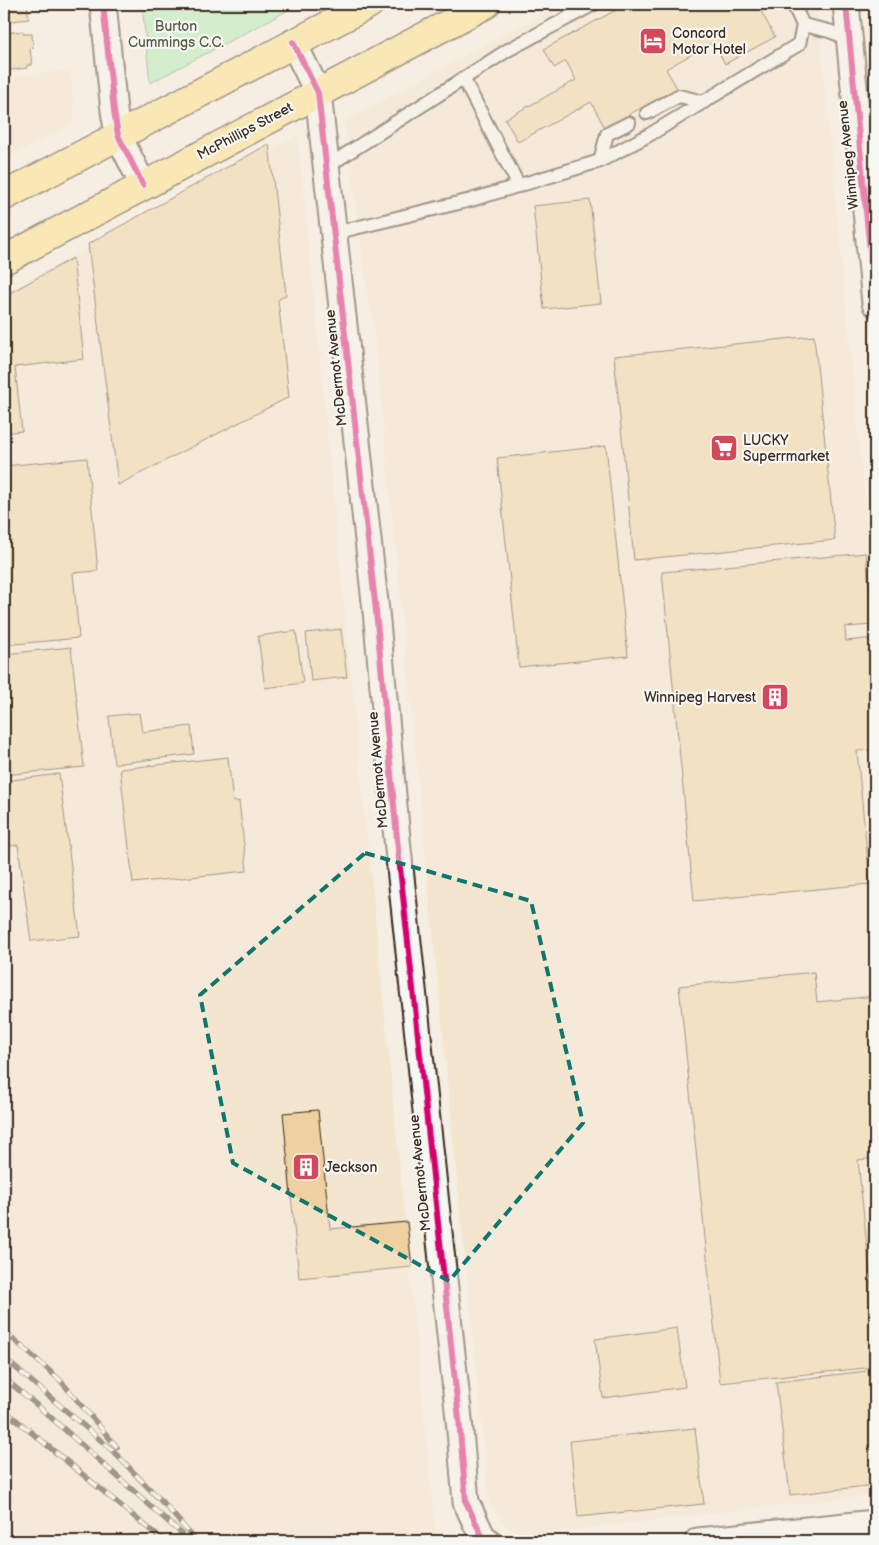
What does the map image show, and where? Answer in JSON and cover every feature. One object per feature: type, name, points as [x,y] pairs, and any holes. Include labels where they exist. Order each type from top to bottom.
[{"type":"main road","points":[[4,196],[368,4]]},
{"type":"main road","name":"McPhillips Street","points":[[4,260],[486,4]]},
{"type":"street","points":[[103,4],[118,135],[143,185]]},
{"type":"street","name":"Winnipeg Avenue","points":[[846,4],[875,303]]},
{"type":"street","name":"McDermot Avenue","points":[[293,42],[318,93],[376,611],[398,850],[459,1419],[466,1502],[482,1536],[488,1541]]},
{"type":"street","points":[[698,1541],[875,1523]]},
{"type":"lane","points":[[326,167],[573,9],[594,4]]},
{"type":"lane","points":[[334,233],[471,200],[600,161],[649,135],[799,44],[803,25],[793,4]]},
{"type":"lane","points":[[803,25],[829,31],[850,39]]},
{"type":"lane","points":[[463,78],[519,186]]},
{"type":"lane","points":[[646,113],[679,96],[704,102]]},
{"type":"lane","points":[[600,161],[607,134],[629,122]]},
{"type":"highlighted area","points":[[365,853],[531,901],[583,1123],[449,1281],[233,1163],[200,995]]},
{"type":"shaded area","points":[[560,4],[817,4],[875,606],[875,1495],[521,1536],[503,1523],[490,1504],[488,1491],[373,324],[344,121]]},
{"type":"shaded area","points":[[71,70],[75,123],[4,160],[4,77]]},
{"type":"shaded area","points":[[298,135],[435,1526],[443,1541],[4,1541],[4,293]]},
{"type":"green space","name":"Burton Cummings C.C.","points":[[142,4],[300,4],[150,83]]},
{"type":"building","points":[[4,4],[27,4],[29,19],[4,22]]},
{"type":"building","points":[[627,4],[757,4],[775,37],[725,64],[713,42],[666,69],[677,88],[605,128],[591,102],[518,142],[505,119],[576,80],[566,61],[554,68],[544,49]]},
{"type":"building","points":[[23,31],[24,34],[32,34],[33,48],[30,49],[32,65],[27,65],[27,68],[4,71],[4,33]]},
{"type":"building","points":[[269,144],[286,295],[278,300],[289,397],[118,485],[88,244]]},
{"type":"building","points":[[590,200],[601,303],[544,309],[533,206]]},
{"type":"building","points":[[73,258],[84,359],[15,367],[22,431],[4,433],[4,296]]},
{"type":"building","name":"LUCKY Superrmarket","points":[[814,336],[835,540],[634,560],[614,356]]},
{"type":"building","points":[[606,446],[628,656],[519,667],[497,458]]},
{"type":"building","points":[[87,458],[98,571],[73,573],[79,638],[4,645],[4,466]]},
{"type":"building","name":"Winnipeg Harvest","points":[[866,553],[873,625],[845,627],[846,641],[875,638],[875,750],[857,751],[870,884],[694,901],[662,572]]},
{"type":"building","points":[[341,629],[347,677],[311,681],[306,633]]},
{"type":"building","points":[[296,631],[303,683],[265,688],[258,636]]},
{"type":"building","points":[[71,647],[84,767],[4,775],[4,654]]},
{"type":"building","points":[[139,713],[142,732],[191,726],[194,754],[114,764],[109,716]]},
{"type":"building","points":[[228,757],[233,802],[239,801],[247,871],[133,883],[120,769]]},
{"type":"building","points":[[59,774],[80,936],[31,941],[18,845],[4,847],[4,781]]},
{"type":"building","points":[[814,972],[817,1002],[875,996],[875,1158],[858,1160],[875,1322],[875,1367],[720,1383],[679,986]]},
{"type":"building","name":"Jeckson","points":[[318,1110],[330,1229],[407,1222],[412,1267],[299,1278],[283,1113]]},
{"type":"building","points":[[677,1328],[685,1387],[603,1398],[595,1339]]},
{"type":"building","points":[[875,1370],[875,1485],[790,1495],[776,1382]]},
{"type":"building","points":[[695,1428],[704,1504],[578,1517],[570,1441]]},
{"type":"railway","points":[[4,1331],[60,1380],[117,1447]]},
{"type":"railway","points":[[4,1358],[111,1449],[167,1507],[196,1541]]},
{"type":"railway","points":[[4,1378],[181,1533]]},
{"type":"railway","points":[[4,1410],[164,1541]]},
{"type":"cycle path","points":[[103,4],[118,135],[143,185]]},
{"type":"cycle path","points":[[846,4],[875,303]]},
{"type":"cycle path","points":[[293,42],[318,93],[376,611],[398,849],[459,1419],[466,1502],[482,1536],[488,1541]]},
{"type":"place","name":"Concord Motor Hotel","points":[[653,41]]},
{"type":"place","name":"LUCKY Superrmarket","points":[[724,448]]},
{"type":"place","name":"Winnipeg Harvest","points":[[775,697]]},
{"type":"place","name":"Jeckson","points":[[306,1167]]}]
